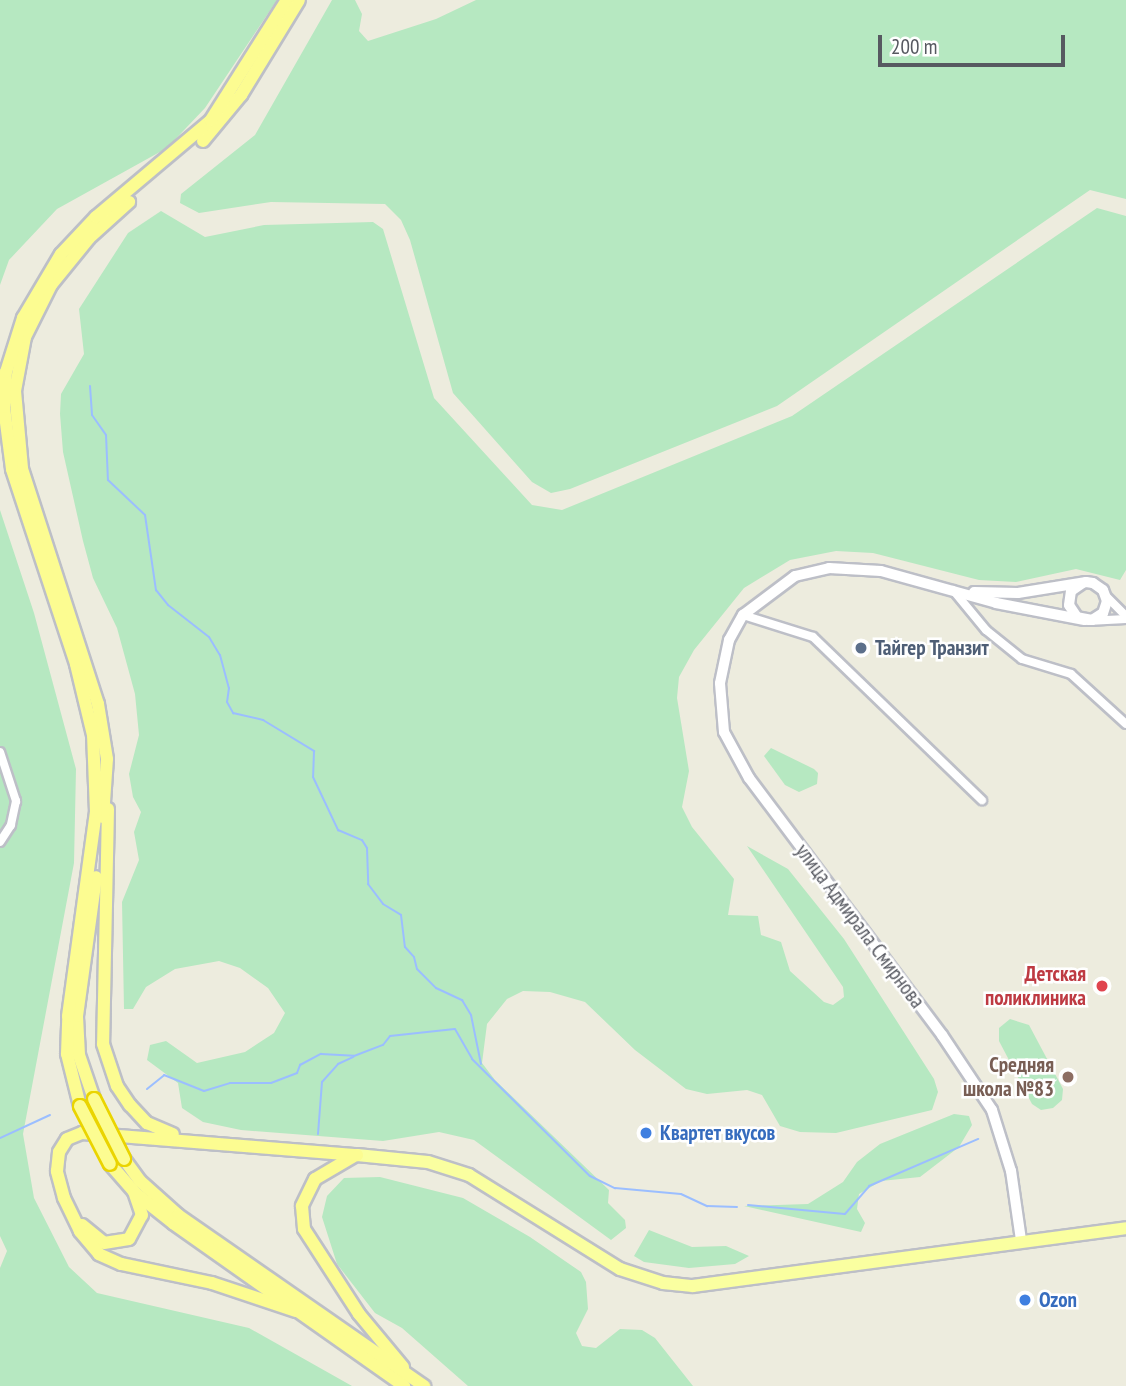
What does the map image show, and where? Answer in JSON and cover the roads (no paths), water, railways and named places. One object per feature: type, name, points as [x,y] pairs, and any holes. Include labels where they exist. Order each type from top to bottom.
[{"type":"highway","points":[[287,0],[211,120],[96,217],[61,254],[23,318],[6,372],[5,418],[12,468],[76,664],[93,735],[96,812],[68,1016],[67,1054],[80,1106],[110,1164],[134,1192],[296,1311],[404,1386]]},
{"type":"highway","points":[[299,0],[218,127],[103,224],[69,261],[43,298],[21,352],[14,409],[22,468],[98,704],[107,759],[106,794],[77,1016],[79,1055],[94,1099],[124,1159],[140,1181],[178,1215],[423,1386]]},
{"type":"highway","points":[[106,794],[110,832],[103,1044],[117,1086],[139,1116],[190,1140]]},
{"type":"highway","points":[[296,1311],[212,1283],[109,1259],[92,1247],[70,1210],[60,1186],[57,1161],[62,1146],[74,1135],[190,1140],[357,1155]]},
{"type":"highway","points":[[357,1155],[315,1179],[302,1206],[304,1229],[359,1314],[423,1386]]},
{"type":"highway","points":[[70,1210],[97,1239],[121,1244],[135,1233],[141,1223],[141,1206],[134,1192]]},
{"type":"main road","points":[[357,1155],[428,1162],[469,1175],[601,1259],[663,1283],[714,1285],[1021,1240],[1126,1228]]},
{"type":"street","name":"улица Адмирала Смирнова","points":[[1021,1240],[1011,1171],[987,1101],[749,778],[724,732],[719,703],[722,666],[729,640],[743,615],[796,576],[829,568],[881,571],[1105,624],[1126,618]]},
{"type":"street","points":[[1083,583],[1072,590],[1068,602],[1073,614],[1084,620],[1101,615],[1106,596]]},
{"type":"street","points":[[953,590],[1018,593],[1083,583],[1096,584],[1126,618]]},
{"type":"street","points":[[953,590],[986,630],[1022,659],[1071,674],[1126,724]]},
{"type":"street","points":[[743,615],[805,631],[982,800]]},
{"type":"street","points":[[0,752],[16,801],[11,825],[0,842]]},
{"type":"waterway","points":[[90,386],[92,415],[106,435],[108,480],[145,515],[156,590],[168,605],[209,637],[220,655],[229,688],[227,702],[233,713],[263,720],[314,751],[313,777],[338,830],[362,840],[367,848],[368,884],[383,904],[401,915],[405,947],[414,957],[417,969],[436,988],[462,1000],[471,1015],[481,1064]]},
{"type":"waterway","points":[[147,1089],[164,1075],[204,1091],[230,1083],[271,1083],[297,1073],[300,1065],[321,1054],[354,1056],[383,1045],[390,1036],[455,1029],[472,1059],[590,1176],[615,1188],[681,1194],[707,1206],[737,1207]]},
{"type":"waterway","points":[[318,1134],[322,1082],[338,1064],[353,1057]]},
{"type":"waterway","points":[[0,1138],[50,1115]]},
{"type":"waterway","points":[[748,1205],[845,1214],[869,1186],[978,1139]]},
{"type":"place","name":"Тайгер Транзит","points":[[861,648]]},
{"type":"place","name":"Детская поликлиника","points":[[1102,986]]},
{"type":"place","name":"Средняя школа №83","points":[[1068,1077]]},
{"type":"place","name":"Квартет вкусов","points":[[646,1133]]},
{"type":"place","name":"Ozon","points":[[1025,1300]]}]
